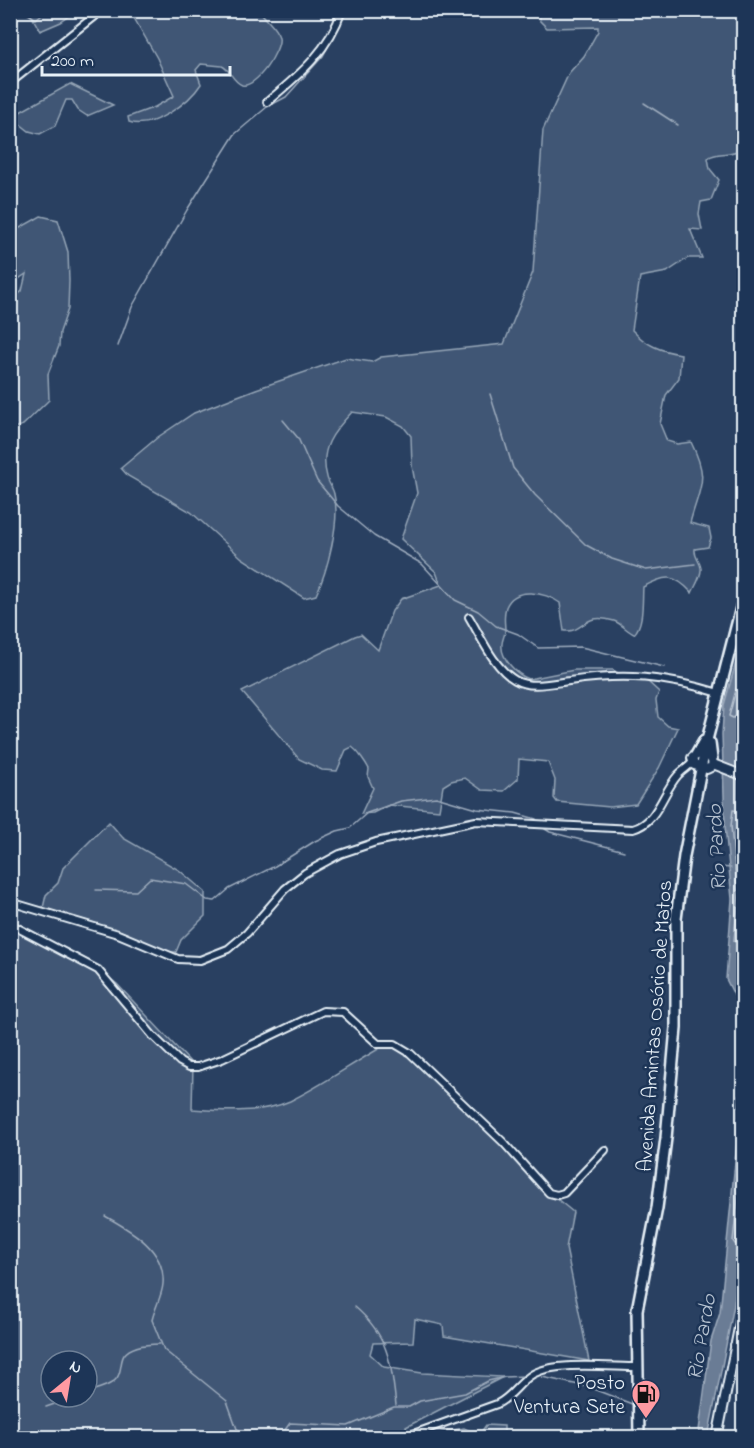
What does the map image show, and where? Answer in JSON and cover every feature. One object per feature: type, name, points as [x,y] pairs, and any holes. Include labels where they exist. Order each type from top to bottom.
[{"type":"main road","points":[[705,762],[711,725],[744,596]]},
{"type":"main road","points":[[705,762],[711,725]]},
{"type":"main road","name":"Avenida Amintas Osório de Matos","points":[[639,1437],[637,1310],[658,1200],[674,1058],[676,919],[684,856],[705,762]]},
{"type":"street","points":[[10,83],[102,10]]},
{"type":"street","points":[[267,102],[309,66],[321,52],[342,10]]},
{"type":"street","points":[[469,617],[499,665],[517,682],[544,684],[628,675],[673,681],[719,693]]},
{"type":"street","points":[[11,902],[118,934],[178,959],[200,960],[228,949],[247,933],[292,884],[323,861],[340,854],[376,842],[476,820],[618,829],[640,827],[654,814],[678,776],[705,762],[742,776]]},
{"type":"street","points":[[10,924],[98,970],[153,1036],[180,1062],[189,1067],[198,1067],[222,1059],[323,1011],[343,1012],[378,1044],[395,1044],[410,1053],[503,1142],[549,1193],[557,1195],[564,1193],[604,1150]]},
{"type":"street","points":[[717,1437],[744,1304]]},
{"type":"street","points":[[734,1346],[744,1345]]},
{"type":"street","points":[[402,1437],[497,1404],[510,1397],[527,1378],[541,1371],[567,1368],[637,1367]]},
{"type":"shaded area","points":[[29,11],[77,11],[61,22],[40,31]]},
{"type":"shaded area","points":[[130,11],[260,11],[278,33],[279,43],[272,59],[260,75],[247,85],[239,83],[222,66],[201,64],[196,70],[201,84],[188,99],[159,119],[138,123],[129,122],[128,117],[155,107],[174,96],[157,58]]},
{"type":"shaded area","points":[[537,11],[743,11],[743,148],[708,158],[710,169],[719,180],[711,200],[701,202],[699,214],[702,230],[690,229],[702,258],[688,258],[667,272],[640,277],[632,330],[654,346],[681,354],[679,378],[666,395],[660,424],[667,441],[677,444],[691,442],[700,466],[702,475],[700,491],[690,523],[709,528],[711,538],[708,547],[695,549],[701,568],[699,578],[692,593],[680,582],[669,578],[657,580],[643,587],[641,619],[634,634],[617,622],[604,619],[590,620],[576,629],[564,631],[560,603],[547,596],[523,593],[510,600],[506,607],[502,642],[506,660],[519,674],[529,679],[574,670],[613,670],[629,679],[647,681],[659,692],[656,700],[658,717],[668,726],[678,728],[659,768],[636,804],[610,807],[557,802],[554,798],[555,780],[548,762],[519,759],[518,779],[504,791],[482,790],[465,778],[451,781],[443,786],[439,810],[389,805],[373,813],[361,814],[373,788],[368,777],[369,769],[357,751],[352,747],[346,750],[337,771],[322,770],[299,759],[242,692],[361,634],[378,650],[392,611],[401,599],[441,585],[436,572],[401,539],[417,493],[412,466],[411,436],[403,426],[386,417],[352,412],[334,434],[326,449],[325,458],[327,477],[336,505],[332,546],[316,595],[304,598],[242,558],[191,512],[128,476],[121,468],[158,437],[194,413],[346,358],[372,362],[381,357],[504,344],[533,272],[543,130],[569,73],[584,56],[598,31],[598,27],[547,28],[540,21]]},
{"type":"shaded area","points":[[70,84],[113,105],[87,116],[78,110],[72,100],[66,100],[55,126],[40,134],[29,131],[20,124],[11,125],[11,117]]},
{"type":"shaded area","points":[[41,216],[58,220],[68,252],[68,309],[60,332],[59,346],[48,374],[49,400],[23,425],[11,429],[11,301],[22,291],[26,274],[11,284],[11,233]]},
{"type":"shaded area","points":[[109,822],[123,838],[179,870],[205,892],[205,916],[181,940],[176,952],[168,952],[121,931],[43,908],[46,895],[58,883],[63,868]]},
{"type":"shaded area","points":[[11,920],[96,967],[117,984],[193,1065],[192,1109],[242,1111],[279,1105],[316,1087],[391,1042],[416,1057],[551,1194],[573,1212],[566,1248],[589,1361],[444,1336],[443,1325],[415,1319],[413,1342],[373,1343],[370,1354],[384,1367],[422,1373],[503,1377],[406,1427],[408,1434],[415,1437],[11,1437],[11,1418],[13,1417],[11,1382]]},
{"type":"shaded area","points":[[486,1425],[504,1426],[504,1437],[418,1437],[464,1428],[479,1435]]},
{"type":"water","points":[[743,638],[744,701],[736,748],[744,854],[744,918],[740,954],[741,978],[744,985],[743,1221],[734,1305],[708,1437],[698,1438],[711,1341],[720,1313],[738,1132],[743,1039],[738,1003],[726,979],[732,899],[725,826],[722,734],[724,705]]},
{"type":"waterway","points":[[22,10],[36,19],[47,10]]},
{"type":"waterway","points":[[50,10],[58,10]]},
{"type":"waterway","points":[[339,25],[348,11]]},
{"type":"waterway","points":[[118,346],[132,307],[187,210],[235,134],[267,107],[286,97],[323,56],[330,43]]},
{"type":"waterway","points":[[644,103],[678,125]]},
{"type":"waterway","points":[[490,394],[513,468],[535,495],[586,545],[612,559],[646,570],[695,564]]},
{"type":"waterway","points":[[283,420],[298,438],[317,481],[338,506],[374,536],[422,564],[455,600],[478,611],[496,626],[518,634],[538,648],[581,647],[664,667]]},
{"type":"waterway","points":[[96,890],[136,891],[150,878],[186,884],[207,900],[215,901],[229,889],[275,866],[315,841],[350,828],[367,813],[401,801],[436,797],[477,809],[515,813],[536,819]]},
{"type":"waterway","points":[[540,826],[550,832],[624,851]]},
{"type":"waterway","name":"Rio Pardo","points":[[720,867],[731,868]]},
{"type":"waterway","points":[[105,1216],[135,1234],[153,1251],[159,1261],[163,1284],[152,1320],[164,1350],[227,1401],[237,1429],[254,1438]]},
{"type":"waterway","points":[[355,1307],[382,1340],[390,1363],[396,1405]]},
{"type":"waterway","points":[[99,1388],[117,1378],[123,1357],[131,1349],[160,1344]]},
{"type":"waterway","points":[[279,1438],[290,1423],[348,1426],[394,1407],[409,1407],[420,1401],[465,1393],[488,1381],[524,1376]]},
{"type":"waterway","points":[[542,1377],[588,1387],[632,1404]]},
{"type":"place","name":"Posto Ventura Sete","points":[[646,1420]]}]
